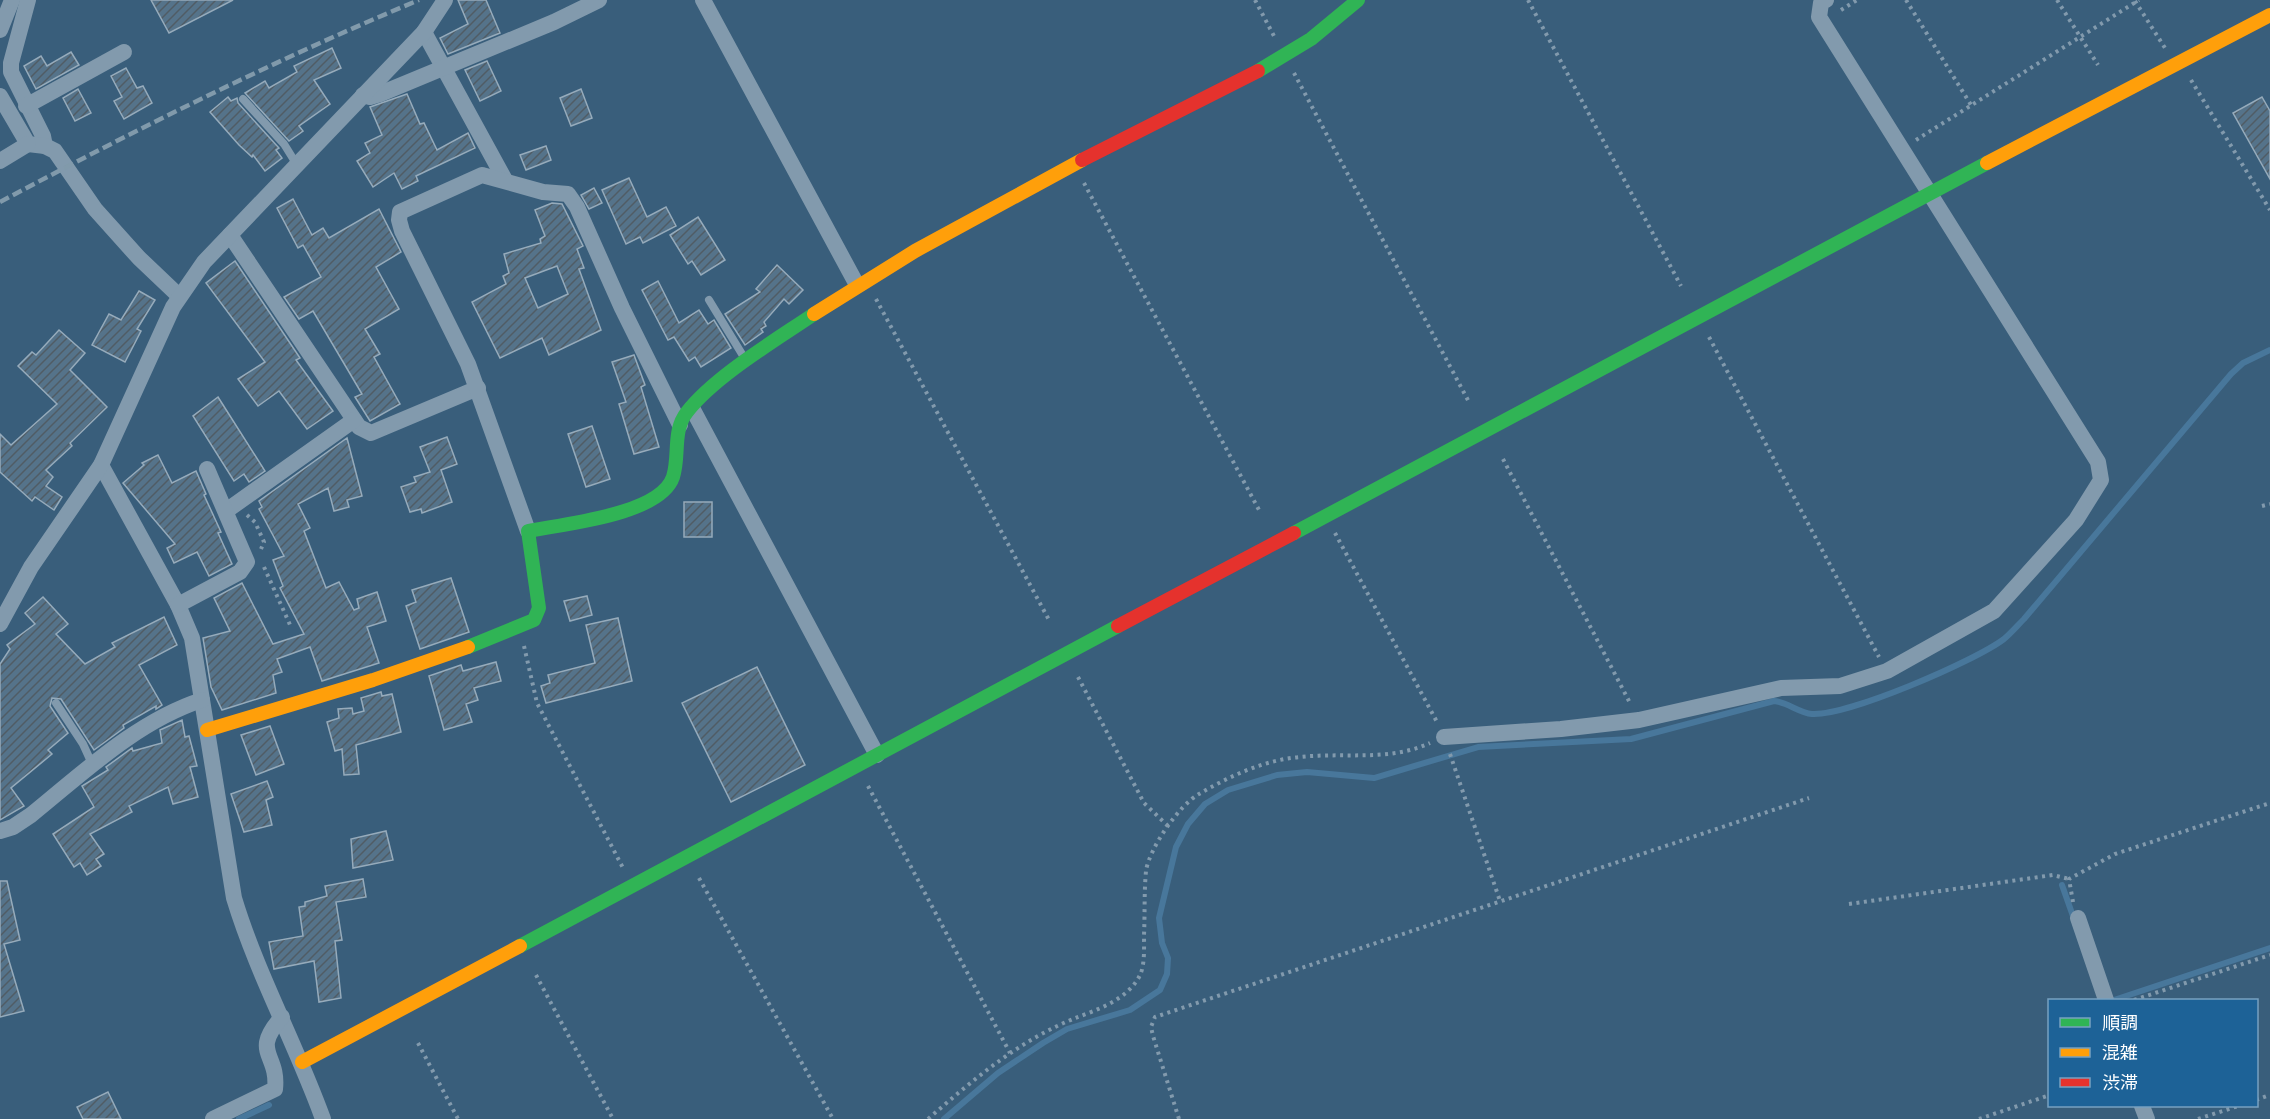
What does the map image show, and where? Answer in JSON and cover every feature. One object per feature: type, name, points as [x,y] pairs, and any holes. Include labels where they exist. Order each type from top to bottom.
[{"type":"street","points":[[0,30],[12,0]]},
{"type":"street","points":[[0,161],[36,145],[43,136],[12,77],[11,63],[28,0]]},
{"type":"street","points":[[0,624],[31,567],[101,465],[179,296],[204,262],[424,32],[445,0]]},
{"type":"street","points":[[363,95],[374,96],[444,68],[599,0]]},
{"type":"street","points":[[703,0],[861,282]]},
{"type":"street","points":[[528,531],[630,509],[662,494],[674,478],[680,425],[684,415],[715,386],[747,362],[861,282],[1070,166],[1284,54],[1336,21],[1358,0]]},
{"type":"street","points":[[1444,737],[1561,729],[1639,720],[1781,687],[1840,686],[1887,671],[1994,611],[2076,520],[2101,480],[2098,462],[1819,17],[1821,3],[1826,0]]},
{"type":"street","points":[[302,1062],[1930,193],[2270,15]]},
{"type":"street","points":[[424,32],[505,180]]},
{"type":"street","points":[[26,106],[123,52]]},
{"type":"street","points":[[0,96],[36,145],[55,152],[113,231],[179,296]]},
{"type":"street","points":[[207,730],[415,666],[534,620],[539,608],[528,531],[518,508],[478,388],[399,220],[400,212],[473,177],[482,175],[543,192],[568,194],[573,200],[621,308],[680,425]]},
{"type":"street","points":[[230,235],[359,428],[371,433],[478,388]]},
{"type":"street","points":[[692,408],[877,755]]},
{"type":"street","points":[[226,511],[354,420]]},
{"type":"street","points":[[101,465],[178,605],[192,638],[234,898],[250,947],[302,1062],[323,1119]]},
{"type":"street","points":[[178,605],[240,572],[247,562],[207,469]]},
{"type":"street","points":[[0,831],[13,827],[31,815],[148,725],[172,711],[202,700]]},
{"type":"street","points":[[2078,918],[2106,999]]},
{"type":"street","points":[[213,1119],[275,1089],[277,1075],[266,1043],[269,1032],[282,1017]]},
{"type":"lane","points":[[243,99],[285,144],[297,165]]},
{"type":"lane","points":[[709,300],[747,362]]},
{"type":"lane","points":[[56,703],[83,744],[93,766]]},
{"type":"path","points":[[1255,0],[1470,404]]},
{"type":"path","points":[[1528,0],[1682,286]]},
{"type":"path","points":[[1840,10],[1857,0]]},
{"type":"path","points":[[1906,0],[1971,105]]},
{"type":"path","points":[[2056,0],[2098,65]]},
{"type":"path","points":[[1902,149],[2137,0],[2270,210]]},
{"type":"path","points":[[1070,166],[1088,188],[1259,510]]},
{"type":"path","points":[[861,282],[1049,620]]},
{"type":"path","points":[[1709,338],[1887,671]]},
{"type":"path","points":[[1503,459],[1639,720]]},
{"type":"path","points":[[2262,506],[2270,504]]},
{"type":"path","points":[[1325,516],[1444,737],[1500,901]]},
{"type":"path","points":[[247,562],[263,565],[291,627]]},
{"type":"path","points":[[520,626],[537,703],[632,885]]},
{"type":"path","points":[[1078,677],[1144,803],[1168,825]]},
{"type":"path","points":[[928,1119],[980,1075],[1026,1042],[1099,1009],[1124,995],[1140,975],[1146,869],[1168,825],[1196,795],[1239,773],[1270,763],[1300,757],[1371,756],[1412,751],[1444,737]]},
{"type":"path","points":[[868,786],[1010,1053]]},
{"type":"path","points":[[1179,1119],[1153,1036],[1151,1027],[1155,1017],[1809,798]]},
{"type":"path","points":[[1849,904],[2053,875],[2069,879],[2115,855],[2270,803]]},
{"type":"path","points":[[699,879],[833,1119]]},
{"type":"path","points":[[2069,879],[2068,886],[2078,918]]},
{"type":"path","points":[[2137,999],[2270,955]]},
{"type":"path","points":[[536,975],[613,1119]]},
{"type":"path","points":[[418,1042],[458,1119]]},
{"type":"path","points":[[1979,1119],[2048,1095]]},
{"type":"path","points":[[2198,1119],[2235,1107]]},
{"type":"building","points":[[151,0],[233,0],[169,33]]},
{"type":"building","points":[[458,0],[486,0],[500,33],[448,54],[440,38],[468,24]]},
{"type":"building","points":[[332,48],[341,68],[314,80],[330,104],[299,126],[303,131],[289,141],[245,93],[265,81],[269,88],[297,72],[294,66]]},
{"type":"building","points":[[71,52],[79,65],[36,89],[24,66],[41,56],[47,66]]},
{"type":"building","points":[[487,61],[501,91],[480,101],[465,70]]},
{"type":"building","points":[[126,68],[137,88],[143,86],[152,103],[124,119],[114,101],[122,97],[111,76]]},
{"type":"building","points":[[78,89],[91,113],[75,121],[63,98]]},
{"type":"building","points":[[581,89],[592,118],[571,126],[560,98]]},
{"type":"building","points":[[407,94],[420,124],[424,123],[437,150],[468,133],[475,148],[416,176],[418,181],[402,189],[394,173],[373,187],[357,161],[370,153],[365,143],[382,135],[370,107]]},
{"type":"building","points":[[228,97],[231,101],[237,98],[238,103],[279,148],[276,150],[282,158],[265,171],[253,155],[252,157],[239,145],[210,112]]},
{"type":"building","points":[[2262,97],[2270,111],[2270,179],[2233,113]]},
{"type":"building","points":[[546,146],[551,160],[526,170],[520,155]]},
{"type":"building","points":[[629,178],[647,217],[666,207],[676,226],[643,243],[640,237],[626,244],[602,190]]},
{"type":"building","points":[[594,188],[602,203],[589,209],[581,195]]},
{"type":"building","points":[[293,199],[312,235],[323,228],[329,238],[379,209],[401,252],[376,267],[399,309],[365,329],[380,354],[374,357],[400,404],[370,421],[355,397],[362,394],[313,311],[299,319],[284,297],[321,277],[303,245],[298,248],[277,208]]},
{"type":"building","points":[[552,203],[562,204],[583,246],[577,249],[584,268],[579,269],[601,330],[549,355],[542,338],[500,358],[472,302],[506,284],[503,276],[509,273],[504,254],[541,243],[540,239],[545,236],[535,210]],"holes":[[[557,266],[568,294],[538,308],[525,278]]]},
{"type":"building","points":[[698,217],[725,260],[701,275],[692,261],[688,264],[670,235]]},
{"type":"building","points":[[235,261],[300,358],[296,360],[333,411],[307,429],[279,391],[258,406],[238,379],[265,362],[206,283]]},
{"type":"building","points":[[777,265],[803,290],[789,304],[784,299],[764,322],[766,326],[761,329],[763,332],[745,345],[725,314],[760,292],[756,289]]},
{"type":"building","points":[[658,281],[679,323],[699,310],[708,324],[714,320],[731,348],[701,367],[695,357],[689,361],[674,337],[668,340],[642,290]]},
{"type":"building","points":[[139,291],[155,300],[137,329],[141,331],[125,362],[92,345],[109,314],[121,320]]},
{"type":"building","points":[[59,330],[85,353],[70,370],[107,407],[70,443],[72,446],[46,470],[53,477],[46,486],[62,497],[54,510],[35,497],[32,501],[0,472],[0,434],[11,445],[57,404],[18,366],[32,352],[36,355]]},
{"type":"building","points":[[634,355],[645,385],[641,387],[659,447],[634,454],[619,404],[626,402],[612,362]]},
{"type":"building","points":[[218,397],[265,471],[249,482],[244,474],[234,481],[193,416]]},
{"type":"building","points":[[592,426],[610,479],[586,487],[568,434]]},
{"type":"building","points":[[447,437],[457,464],[441,470],[452,502],[422,513],[421,509],[410,512],[401,487],[416,482],[414,477],[430,472],[420,447]]},
{"type":"building","points":[[347,438],[362,496],[347,500],[349,507],[334,511],[328,488],[298,504],[310,528],[304,531],[326,588],[339,582],[354,610],[359,608],[357,599],[377,592],[386,621],[367,627],[379,663],[322,681],[310,647],[277,659],[282,672],[273,675],[276,693],[222,710],[211,687],[203,638],[230,631],[214,598],[242,583],[273,644],[304,634],[280,588],[283,586],[273,560],[284,556],[259,509],[262,507],[259,501]]},
{"type":"building","points":[[158,455],[172,483],[196,471],[221,532],[218,533],[232,564],[209,576],[197,552],[174,563],[167,548],[175,544],[123,483],[144,465],[142,463]]},
{"type":"building","points":[[684,502],[712,502],[712,537],[684,537]]},
{"type":"building","points":[[451,578],[469,632],[420,649],[406,606],[416,602],[412,590]]},
{"type":"building","points":[[587,596],[592,615],[570,621],[564,601]]},
{"type":"building","points":[[43,597],[68,624],[56,634],[85,664],[115,647],[112,643],[164,617],[177,645],[139,665],[162,705],[156,709],[156,706],[123,725],[124,728],[94,750],[61,699],[52,698],[50,706],[68,733],[48,750],[52,754],[11,788],[24,806],[0,820],[0,664],[10,649],[7,645],[35,624],[25,613]]},
{"type":"building","points":[[618,618],[632,681],[546,703],[541,686],[550,683],[548,675],[595,663],[586,625]]},
{"type":"building","points":[[496,662],[501,681],[474,688],[478,700],[466,704],[472,722],[444,730],[429,676],[461,665],[463,671]]},
{"type":"building","points":[[757,667],[805,765],[731,802],[682,703]]},
{"type":"building","points":[[381,692],[382,696],[392,694],[401,732],[356,745],[359,774],[344,775],[342,749],[335,751],[327,722],[339,718],[338,709],[352,708],[353,714],[364,711],[361,698]]},
{"type":"building","points":[[182,720],[185,737],[189,736],[197,766],[190,767],[198,797],[173,804],[168,787],[129,806],[132,812],[90,834],[104,854],[96,859],[101,866],[87,875],[80,863],[74,867],[53,834],[94,807],[82,786],[108,770],[106,767],[132,748],[133,751],[162,743],[160,730]]},
{"type":"building","points":[[270,726],[284,764],[256,775],[241,735]]},
{"type":"building","points":[[267,781],[273,797],[266,800],[272,825],[244,832],[231,794]]},
{"type":"building","points":[[386,831],[393,860],[353,868],[351,839]]},
{"type":"building","points":[[363,879],[366,897],[336,902],[342,940],[335,941],[341,998],[319,1002],[314,961],[274,969],[269,942],[303,936],[299,907],[305,906],[305,902],[327,896],[325,886]]},
{"type":"building","points":[[0,881],[7,881],[20,940],[4,944],[24,1011],[0,1017]]},
{"type":"building","points":[[108,1092],[121,1119],[83,1119],[77,1107]]},
{"type":"waterway","points":[[944,1119],[998,1073],[1043,1043],[1067,1029],[1130,1010],[1160,990],[1167,974],[1168,958],[1162,943],[1159,918],[1176,847],[1188,824],[1205,804],[1228,790],[1277,775],[1307,772],[1374,778],[1478,747],[1631,739],[1774,701],[1802,712],[1812,714],[1829,712],[1911,686],[1989,649],[2007,637],[2231,374],[2243,363],[2270,350]]},
{"type":"waterway","points":[[2062,885],[2074,919]]},
{"type":"waterway","points":[[2117,999],[2270,948]]},
{"type":"waterway","points":[[239,1119],[269,1105]]},
{"type":"railway","points":[[0,202],[207,96],[419,0]]},
{"type":"traffic: fast","points":[[1258,71],[1311,39],[1358,0]]},
{"type":"traffic: fast","points":[[1294,533],[1987,163]]},
{"type":"traffic: fast","points":[[468,647],[534,620],[539,608],[528,531],[609,516],[631,509],[664,490],[673,477],[679,427],[687,412],[729,372],[814,314]]},
{"type":"traffic: fast","points":[[520,946],[1118,626]]},
{"type":"traffic: slow","points":[[1987,163],[2270,15]]},
{"type":"traffic: slow","points":[[814,314],[915,251],[1082,160]]},
{"type":"traffic: slow","points":[[207,730],[373,680],[468,647]]},
{"type":"traffic: slow","points":[[302,1062],[520,946]]},
{"type":"traffic: jam","points":[[1082,160],[1258,71]]},
{"type":"traffic: jam","points":[[1118,626],[1294,533]]}]
